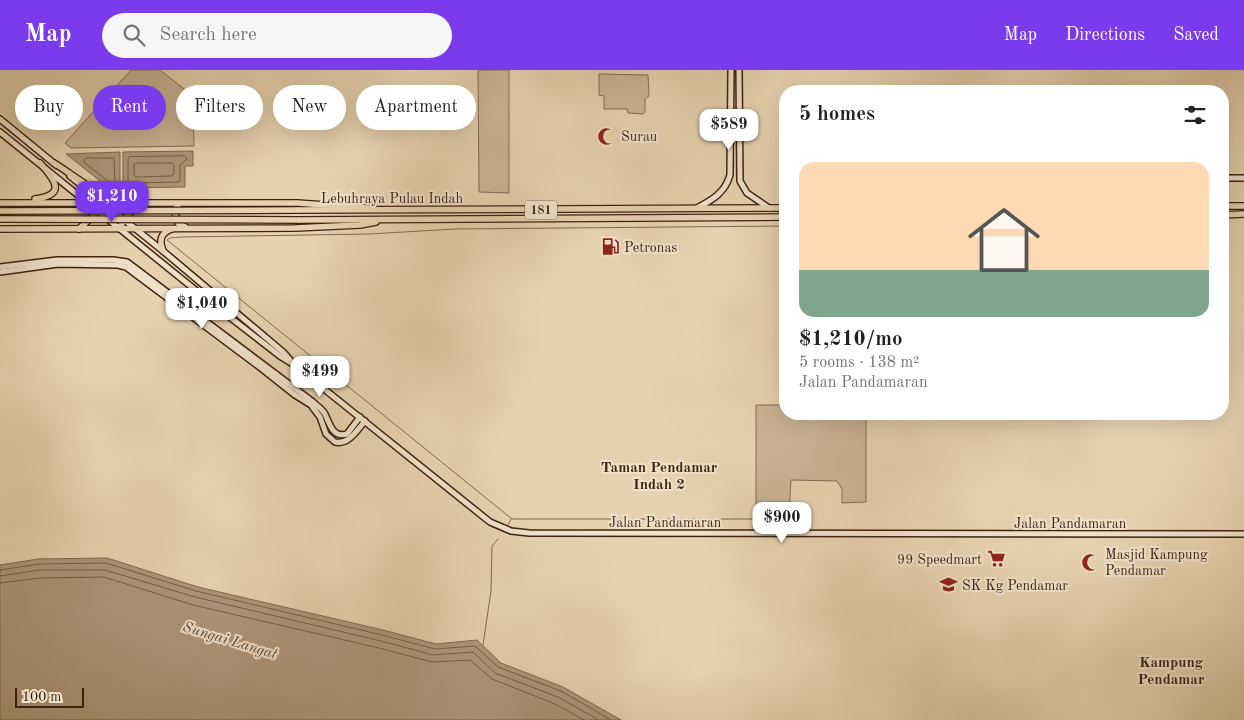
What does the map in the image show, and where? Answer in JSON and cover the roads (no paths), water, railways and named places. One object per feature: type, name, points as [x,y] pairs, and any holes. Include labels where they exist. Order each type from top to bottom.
[{"type":"main road","points":[[696,208],[719,195],[724,190],[730,175],[731,70]]},
{"type":"main road","points":[[739,70],[740,181],[747,193],[769,208]]},
{"type":"main road","name":"Jalan Pandamaran","points":[[0,120],[164,252],[283,352],[293,364]]},
{"type":"main road","name":"Jalan Pandamaran","points":[[0,132],[214,306],[293,364],[490,522],[504,529],[519,532],[1244,534]]},
{"type":"main road","points":[[16,202],[48,197],[54,192],[55,181],[40,163]]},
{"type":"main road","points":[[54,163],[101,194],[111,198],[168,203]]},
{"type":"main road","points":[[1229,178],[1244,178]]},
{"type":"main road","points":[[0,202],[297,203],[354,206],[396,211]]},
{"type":"main road","points":[[79,229],[98,211],[102,203]]},
{"type":"main road","points":[[119,228],[140,203]]},
{"type":"main road","points":[[197,228],[182,226],[178,223],[175,213],[176,208],[179,206],[198,203]]},
{"type":"main road","points":[[1229,206],[1244,206]]},
{"type":"main road","name":"Lebuhraya Pulau Indah","points":[[0,211],[396,211],[779,208]]},
{"type":"main road","points":[[1229,214],[1244,214]]},
{"type":"main road","name":"Lebuhraya Pulau Indah","points":[[0,219],[298,220],[779,217]]},
{"type":"main road","points":[[0,229],[295,228],[360,225],[388,219]]},
{"type":"main road","points":[[164,252],[160,243],[161,236],[166,231],[174,228]]},
{"type":"main road","points":[[0,267],[58,260],[127,262],[311,405],[318,413],[326,434],[335,442],[348,440],[362,419]]},
{"type":"main road","points":[[0,272],[45,265],[123,265],[296,393],[321,408],[329,427],[340,435],[347,434],[362,419]]},
{"type":"water","points":[[193,151],[193,166],[185,166],[185,187],[123,188],[123,152]]},
{"type":"water","points":[[120,152],[120,188],[109,188],[66,154]]},
{"type":"water","name":"Sungai Langat","points":[[107,558],[198,587],[436,644],[477,640],[501,663],[563,687],[621,720],[0,720],[0,565],[38,559]]},
{"type":"waterway","points":[[759,519],[512,519],[167,240],[181,237],[369,234],[455,229],[779,226]]},
{"type":"waterway","points":[[508,525],[511,519]]},
{"type":"waterway","points":[[483,645],[491,591],[492,546],[498,539]]},
{"type":"place","name":"Surau","points":[[607,136]]},
{"type":"place","name":"Petronas","points":[[610,247]]},
{"type":"place","name":"99 Speedmart","points":[[996,559]]},
{"type":"place","name":"Masjid Kampung Pendamar","points":[[1091,562]]},
{"type":"place","name":"SK Kg Pendamar","points":[[948,585]]},
{"type":"district","name":"Taman Pendamar Indah 2","points":[[659,476]]},
{"type":"district","name":"Kampung Pendamar","points":[[1171,670]]}]
